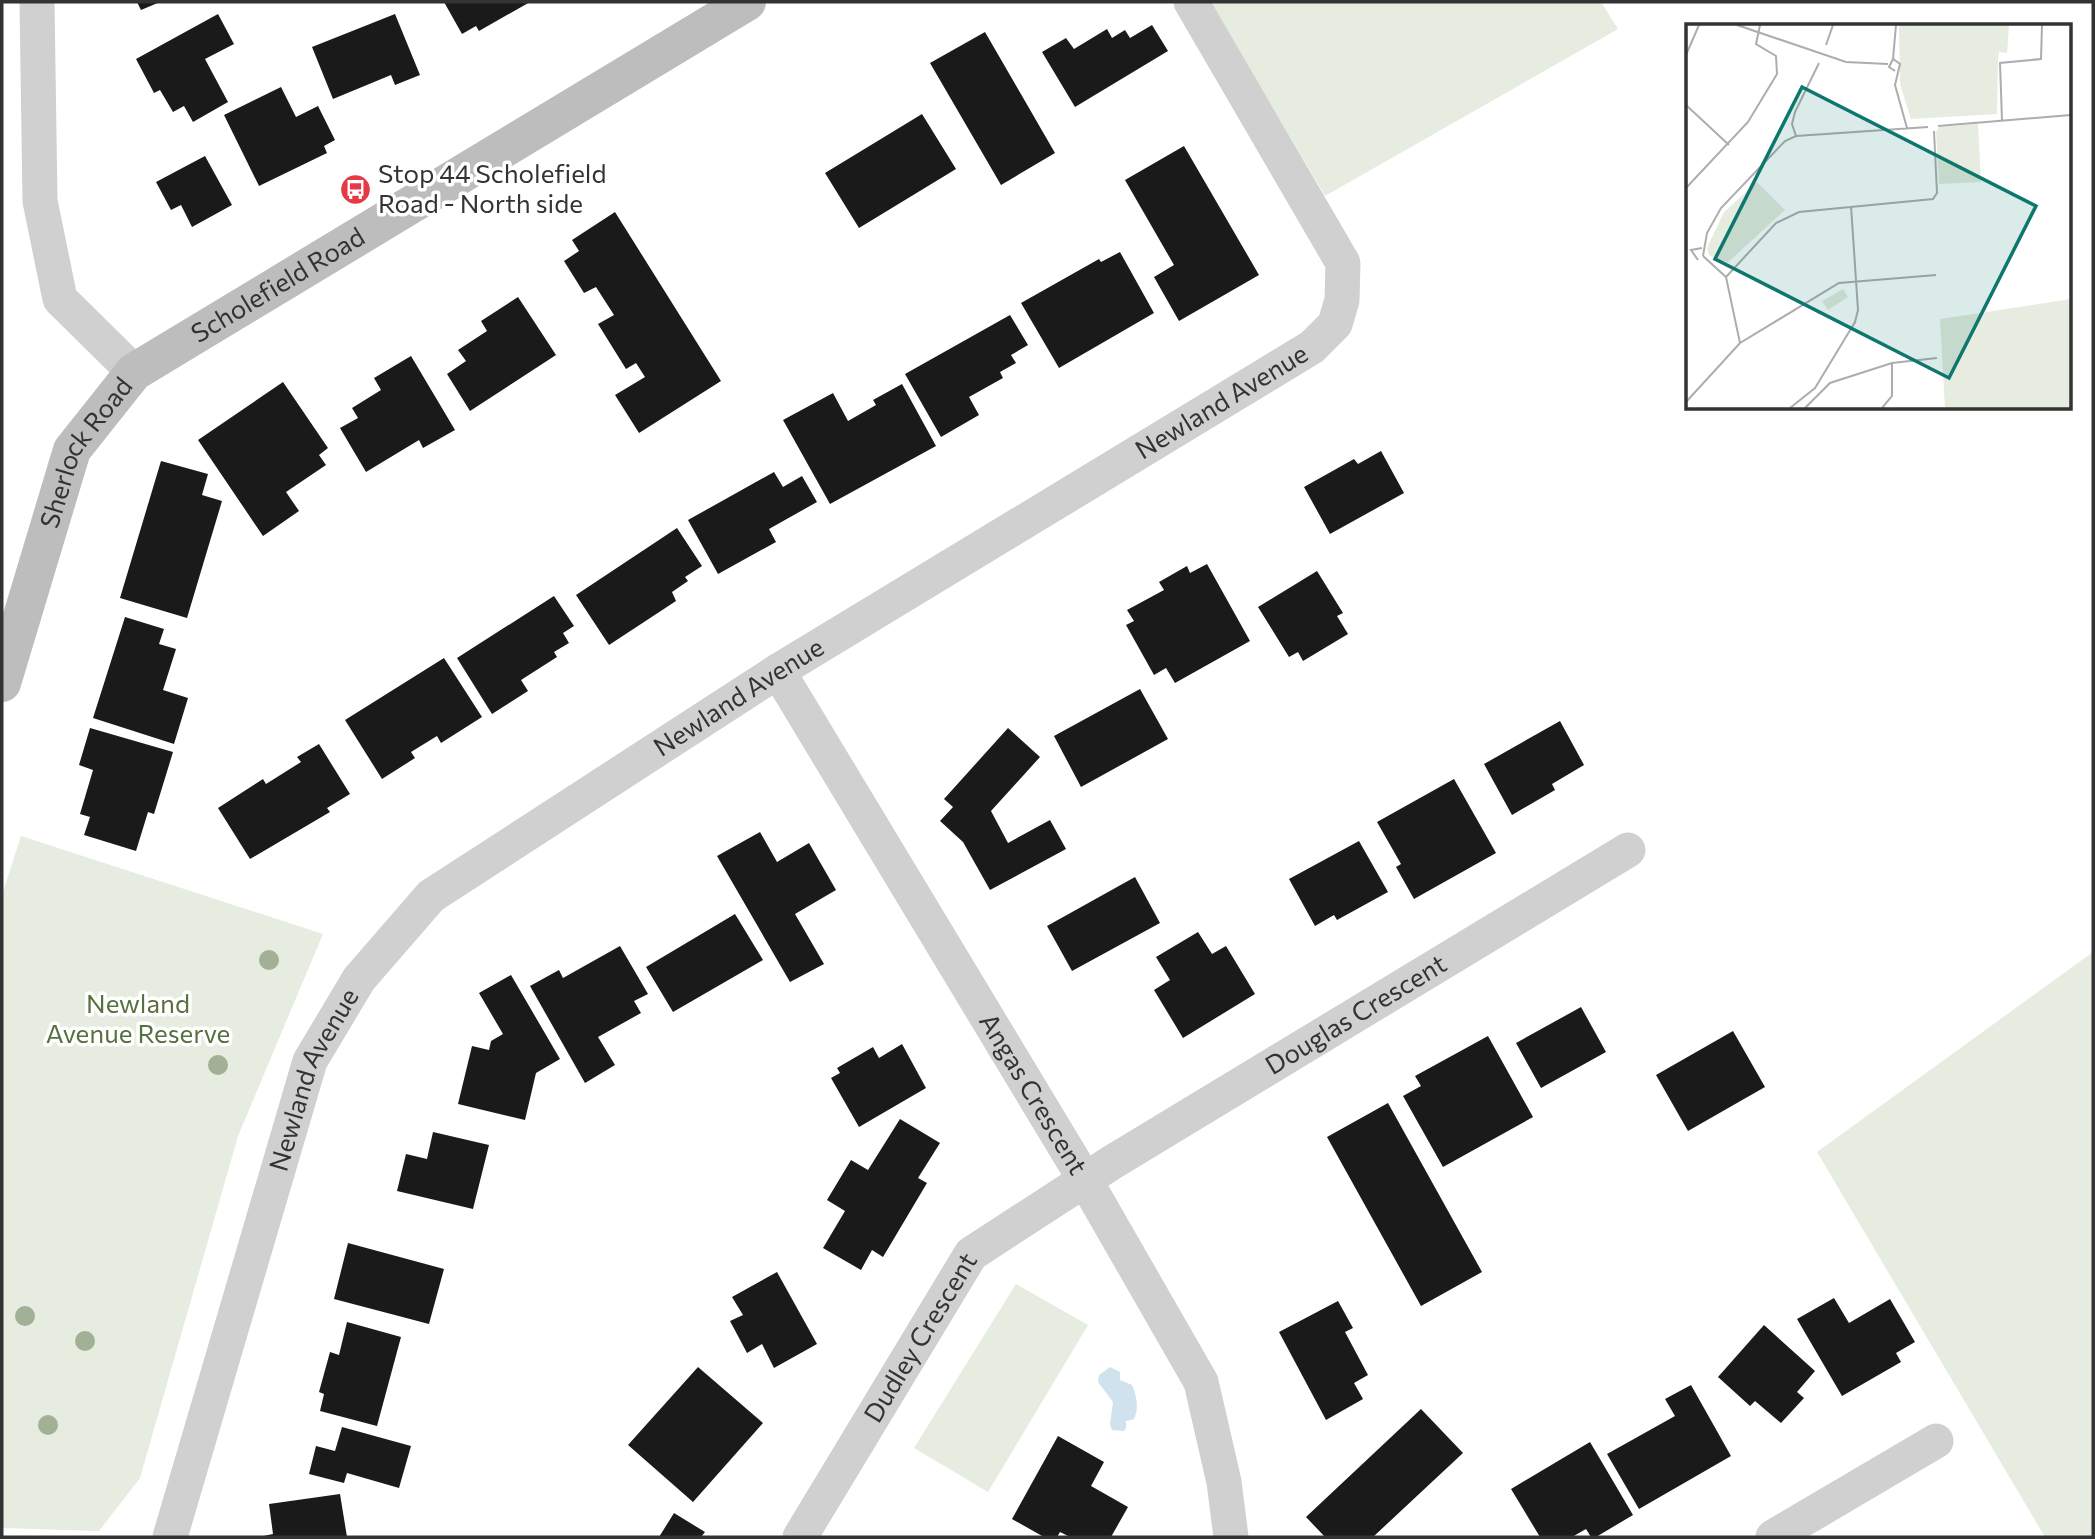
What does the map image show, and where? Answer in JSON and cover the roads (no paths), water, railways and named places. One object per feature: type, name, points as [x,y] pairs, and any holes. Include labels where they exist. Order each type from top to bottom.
[{"type":"street","name":"Sherlock Road","points":[[2,683],[72,450],[134,372],[60,299],[40,201],[37,2]]},
{"type":"street","name":"Scholefield Road","points":[[134,372],[747,2]]},
{"type":"street","name":"Newland Avenue","points":[[170,1537],[310,1061],[359,979],[431,895],[778,671],[1312,346],[1335,324],[1342,300],[1343,263],[1191,2]]},
{"type":"street","name":"Angas Crescent","points":[[778,671],[1085,1180],[1201,1382],[1224,1482],[1231,1537]]},
{"type":"street","name":"Douglas Crescent","points":[[1085,1180],[1628,850]]},
{"type":"street","name":"Dudley Crescent","points":[[800,1537],[971,1254],[1085,1180]]},
{"type":"street","points":[[1773,1537],[1936,1441]]},
{"type":"water","points":[[1110,1367],[1120,1372],[1120,1380],[1132,1385],[1136,1398],[1136,1415],[1134,1419],[1126,1421],[1124,1431],[1112,1430],[1110,1424],[1113,1402],[1098,1382],[1099,1375]]},
{"type":"place","name":"Stop 44 Scholefield Road - North side","points":[[355,189]]},
{"type":"park label","name":"Newland Avenue Reserve","points":[[138,1019]]}]
